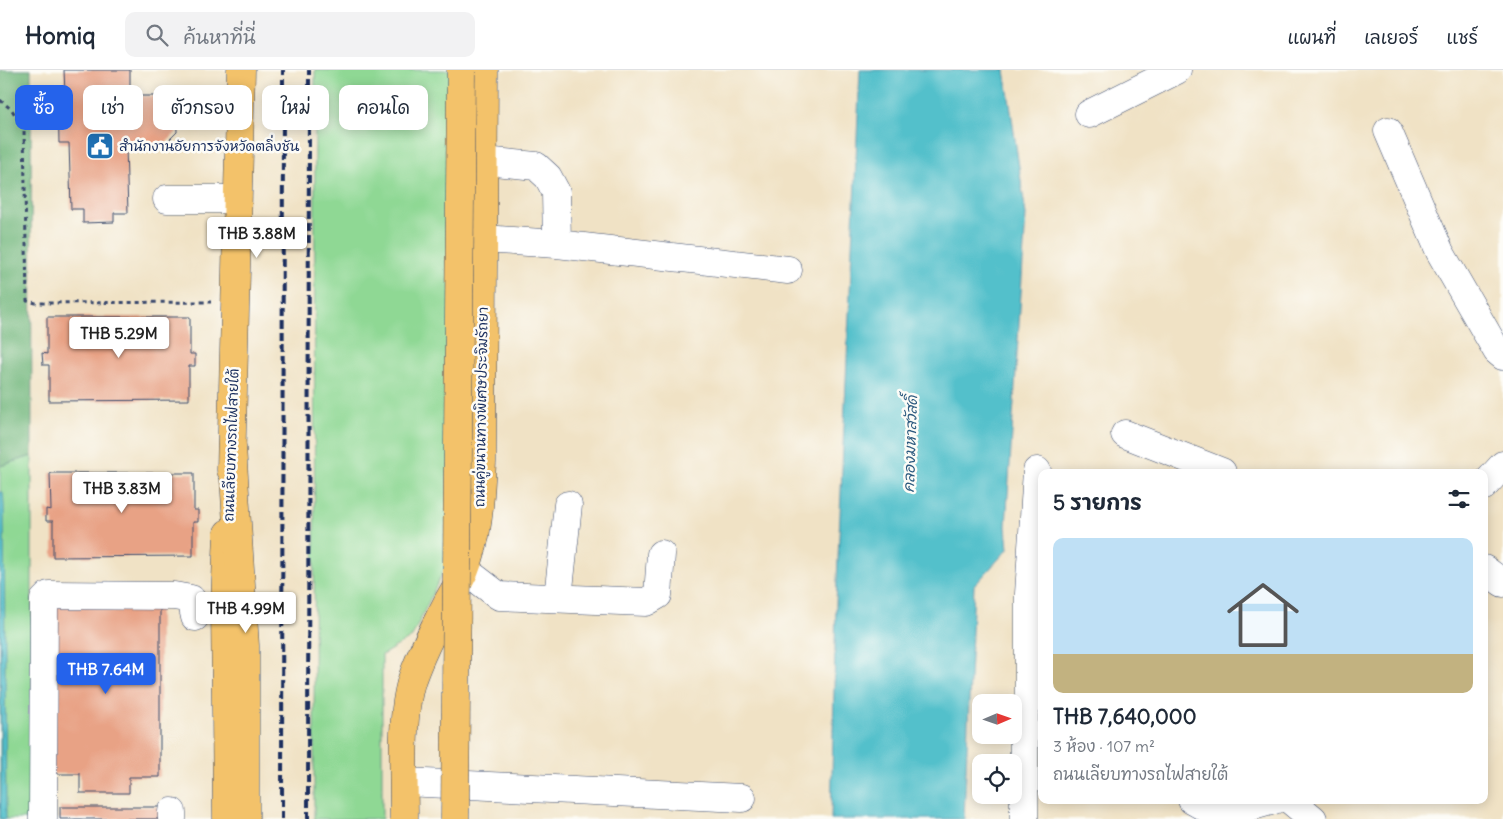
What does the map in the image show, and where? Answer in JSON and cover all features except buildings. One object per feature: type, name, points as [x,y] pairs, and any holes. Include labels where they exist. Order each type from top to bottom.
[{"type":"main road","name":"ถนนเลียบทางรถไฟสายใต้","points":[[239,813],[245,646],[232,447],[241,70]]},
{"type":"main road","points":[[455,819],[461,70]]},
{"type":"main road","name":"ถนนคู่ขนานทางพิเศษประจิมรัถยา","points":[[404,819],[407,705],[412,680],[436,624],[465,570],[474,541],[479,511],[482,462],[484,70]]},
{"type":"street","points":[[1089,114],[1177,70]]},
{"type":"street","points":[[1388,131],[1440,252],[1497,351],[1503,356]]},
{"type":"street","points":[[484,161],[536,166],[548,177],[556,192],[557,244]]},
{"type":"street","points":[[167,199],[237,199]]},
{"type":"street","points":[[484,239],[557,244],[788,270]]},
{"type":"street","points":[[1125,434],[1214,469]]},
{"type":"street","points":[[1488,482],[1503,465]]},
{"type":"street","points":[[1024,819],[1024,708],[1035,705],[1029,594],[1037,471]]},
{"type":"street","points":[[558,598],[568,505]]},
{"type":"street","points":[[465,570],[499,596],[646,602],[658,595],[662,554]]},
{"type":"street","points":[[1488,572],[1503,583]]},
{"type":"street","points":[[43,819],[44,600],[49,595],[174,596],[191,598],[196,616]]},
{"type":"street","points":[[404,782],[742,798]]},
{"type":"street","points":[[1199,804],[1217,814],[1225,814],[1260,804]]},
{"type":"street","points":[[1295,804],[1313,819]]},
{"type":"path","points":[[0,100],[12,110],[24,129],[27,301],[36,303],[235,302]]},
{"type":"green space","points":[[0,70],[31,70],[31,85],[15,85],[15,130],[31,130],[32,456],[0,466]]},
{"type":"green space","points":[[315,70],[451,70],[465,525],[412,637],[382,655],[382,819],[314,819],[315,130],[329,130],[329,85],[315,85]]},
{"type":"green space","points":[[32,456],[32,819],[0,819],[0,466]]},
{"type":"water","name":"คลองมหาสวัสดิ์","points":[[860,70],[1005,70],[1026,215],[1006,526],[1008,549],[974,586],[964,819],[831,819],[836,603]]},
{"type":"water","points":[[0,492],[3,492],[4,505],[6,819],[0,819]]},
{"type":"railway","points":[[282,819],[283,70]]},
{"type":"railway","points":[[308,819],[309,70]]},
{"type":"place","name":"สํานักงานอัยการจังหวัดตลิ่งชัน","points":[[100,146]]}]
